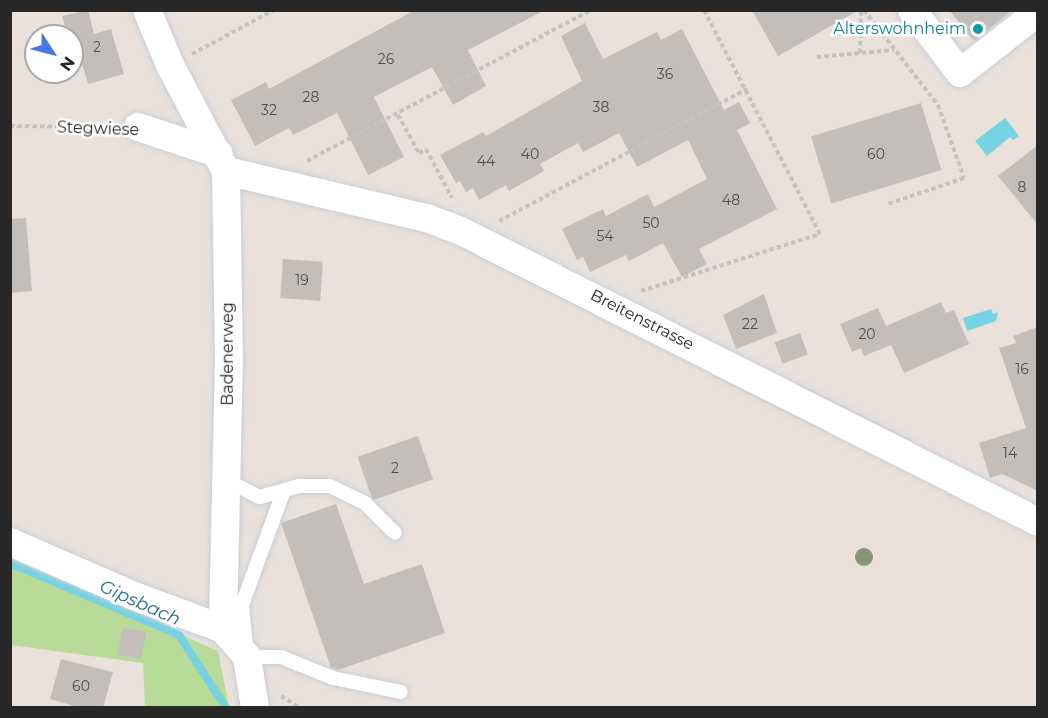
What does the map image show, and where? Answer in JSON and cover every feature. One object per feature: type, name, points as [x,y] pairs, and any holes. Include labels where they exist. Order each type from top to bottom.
[{"type":"street","name":"Badenerweg","points":[[147,10],[170,65],[223,163],[226,480],[224,629]]},
{"type":"street","points":[[912,10],[960,73],[1038,12]]},
{"type":"street","name":"Stegwiese","points":[[138,127],[223,163]]},
{"type":"street","name":"Breitenstrasse","points":[[223,163],[276,180],[427,218],[477,239],[612,304],[1038,522]]},
{"type":"street","points":[[10,542],[134,596],[224,629],[247,657],[254,706]]},
{"type":"lane","points":[[226,480],[260,496],[284,490],[330,486],[365,503],[395,533]]},
{"type":"lane","points":[[284,490],[242,605],[247,657],[281,657],[333,678],[401,692]]},
{"type":"path","points":[[170,65],[274,10]]},
{"type":"path","points":[[276,180],[591,10]]},
{"type":"path","points":[[612,304],[633,294],[820,234],[747,89],[704,10]]},
{"type":"path","points":[[863,10],[938,105],[964,178],[888,204]]},
{"type":"path","points":[[860,53],[863,10]]},
{"type":"path","points":[[817,57],[895,50]]},
{"type":"path","points":[[477,239],[489,226],[747,89]]},
{"type":"path","points":[[398,115],[419,153],[426,150],[454,202]]},
{"type":"path","name":"Stegwiese","points":[[10,126],[138,127]]},
{"type":"green space","points":[[11,561],[218,651],[229,707],[145,707],[143,663],[11,645]]},
{"type":"water","points":[[1005,118],[1019,136],[1013,140],[1010,137],[987,156],[975,141]]},
{"type":"water","points":[[991,309],[993,314],[998,312],[996,321],[967,331],[963,318]]},
{"type":"building","points":[[88,10],[94,34],[111,29],[124,74],[88,84],[84,71],[84,24],[64,24],[62,16]]},
{"type":"building","points":[[415,10],[545,10],[468,50],[486,86],[453,105],[432,67],[374,97],[404,157],[368,175],[337,113],[293,135],[289,128],[255,146],[231,100],[266,82],[269,89]]},
{"type":"building","points":[[752,10],[859,10],[778,56]]},
{"type":"building","name":"Alterswohnheim","points":[[949,10],[1013,10],[974,41]]},
{"type":"building","points":[[585,23],[603,59],[657,32],[661,40],[682,29],[724,110],[739,102],[750,123],[737,130],[777,209],[699,249],[707,264],[682,277],[663,243],[629,261],[626,255],[590,272],[583,257],[577,260],[562,229],[603,209],[606,216],[648,194],[654,207],[707,179],[688,140],[637,167],[619,133],[583,152],[578,143],[540,164],[544,171],[509,191],[506,185],[479,200],[473,188],[466,192],[460,181],[456,183],[440,155],[483,132],[486,136],[582,81],[561,36]]},
{"type":"building","points":[[921,103],[941,170],[831,204],[811,137]]},
{"type":"building","points":[[1038,145],[1038,225],[998,176]]},
{"type":"building","points":[[26,218],[32,291],[10,293],[10,219]]},
{"type":"building","points":[[283,259],[323,262],[320,301],[280,298]]},
{"type":"building","points":[[764,294],[777,333],[736,349],[723,315]]},
{"type":"building","points":[[941,302],[946,313],[954,310],[969,344],[904,373],[891,345],[864,356],[861,348],[852,352],[840,324],[878,308],[886,326]]},
{"type":"building","points":[[1038,327],[1038,491],[1002,474],[990,478],[979,443],[1026,428],[999,348],[1016,343],[1013,336]]},
{"type":"building","points":[[800,333],[808,355],[782,364],[775,342]]},
{"type":"building","points":[[418,436],[433,479],[372,500],[357,457]]},
{"type":"building","points":[[336,504],[364,584],[422,564],[445,633],[338,670],[331,668],[281,523]]},
{"type":"building","points":[[123,627],[146,632],[141,659],[117,654]]},
{"type":"building","points":[[61,659],[113,672],[103,708],[81,708],[50,699]]},
{"type":"waterway","name":"Gipsbach","points":[[10,563],[179,635],[226,708]]},
{"type":"place","name":"Alterswohnheim","points":[[978,29]]}]
